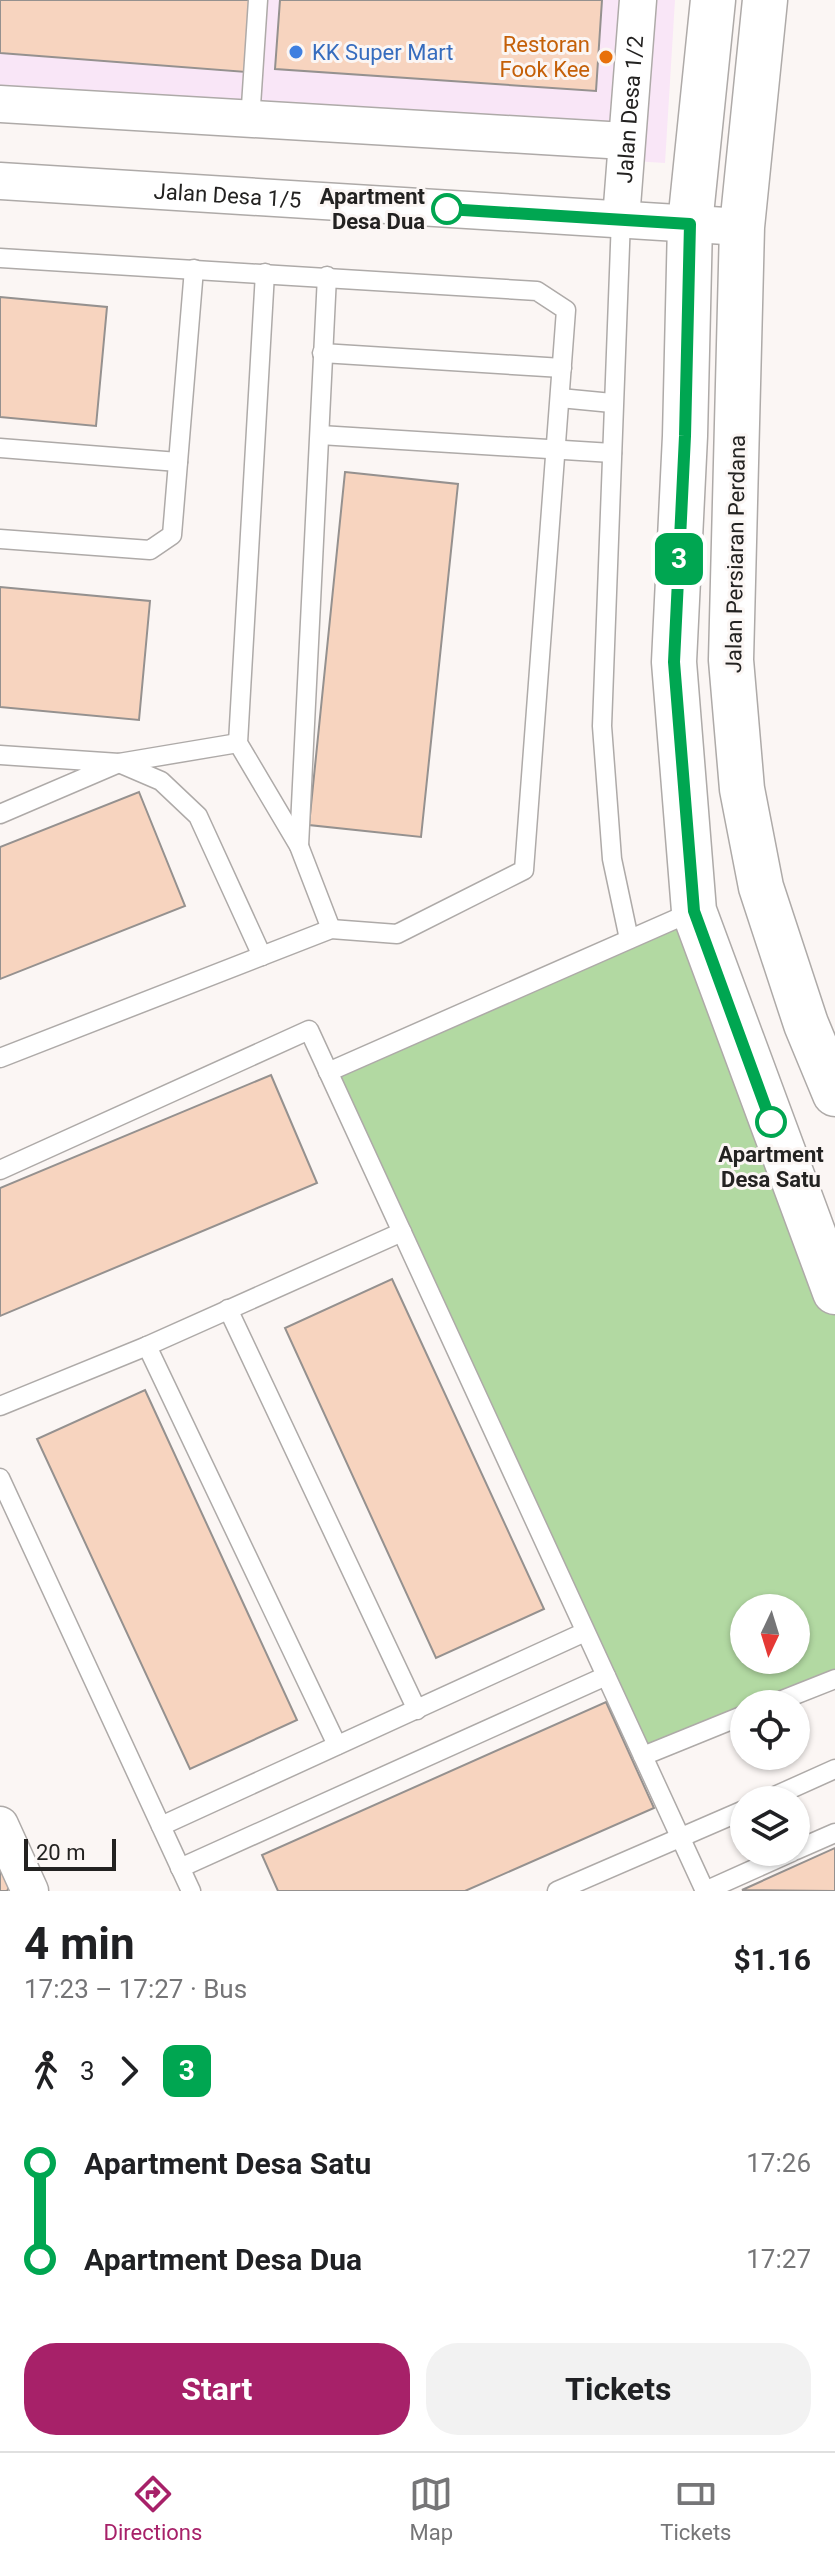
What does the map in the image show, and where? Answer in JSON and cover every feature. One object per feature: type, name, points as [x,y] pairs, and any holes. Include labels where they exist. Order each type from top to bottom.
[{"type":"street","name":"Jalan Desa 1/2","points":[[621,219],[638,0]]},
{"type":"street","points":[[713,0],[690,224],[685,436],[674,662],[694,911],[835,1292]]},
{"type":"street","name":"Jalan Persiaran Perdana","points":[[765,0],[742,227],[731,660],[742,789],[761,887],[806,1024],[835,1094]]},
{"type":"street","points":[[0,104],[625,141]]},
{"type":"street","name":"Jalan Desa 1/5","points":[[0,181],[742,227]]},
{"type":"street","points":[[0,1825],[30,1891]]},
{"type":"lane","points":[[250,121],[258,0]]},
{"type":"lane","points":[[621,219],[602,726],[612,859],[629,939]]},
{"type":"lane","points":[[0,258],[537,291],[566,310],[558,449],[524,870],[397,934],[331,929],[0,1058]]},
{"type":"lane","points":[[0,539],[150,550],[172,535],[194,269]]},
{"type":"lane","points":[[265,273],[238,743],[299,846],[331,929]]},
{"type":"lane","points":[[299,846],[327,276]]},
{"type":"lane","points":[[322,353],[562,368]]},
{"type":"lane","points":[[560,398],[612,403]]},
{"type":"lane","points":[[320,435],[612,453]]},
{"type":"lane","points":[[0,448],[178,462]]},
{"type":"lane","points":[[0,755],[119,763],[238,743]]},
{"type":"lane","points":[[0,814],[119,763],[161,781],[198,816],[262,956]]},
{"type":"lane","points":[[328,1072],[694,911]]},
{"type":"lane","points":[[0,1170],[309,1030],[705,1891],[761,1866]]},
{"type":"lane","points":[[0,1406],[147,1346],[402,1232]]},
{"type":"lane","points":[[228,1309],[417,1710]]},
{"type":"lane","points":[[147,1346],[337,1745]]},
{"type":"lane","points":[[0,1478],[191,1891]]},
{"type":"lane","points":[[161,1826],[585,1632]]},
{"type":"lane","points":[[180,1868],[606,1676]]},
{"type":"lane","points":[[807,1690],[835,1679]]},
{"type":"lane","points":[[643,1756],[730,1721]]},
{"type":"lane","points":[[797,1786],[835,1769]]},
{"type":"lane","points":[[557,1891],[730,1816]]},
{"type":"lane","points":[[810,1844],[835,1833]]},
{"type":"shaded area","points":[[0,0],[675,0],[665,163],[0,122]]},
{"type":"green space","points":[[694,914],[835,1284],[835,1679],[807,1690],[730,1690],[730,1721],[643,1756],[329,1072]]},
{"type":"building","points":[[0,0],[252,0],[246,72],[0,53]]},
{"type":"building","points":[[280,0],[602,0],[596,91],[275,69]]},
{"type":"building","points":[[0,297],[107,307],[96,426],[0,417]]},
{"type":"building","points":[[345,472],[458,484],[421,837],[309,825]]},
{"type":"building","points":[[0,587],[150,601],[139,720],[0,707]]},
{"type":"building","points":[[139,792],[185,906],[0,979],[0,847]]},
{"type":"building","points":[[271,1075],[317,1183],[0,1316],[0,1188]]},
{"type":"building","points":[[392,1279],[544,1609],[436,1658],[285,1328]]},
{"type":"building","points":[[145,1390],[297,1720],[190,1769],[37,1439]]},
{"type":"building","points":[[606,1702],[654,1808],[465,1891],[278,1891],[262,1855]]},
{"type":"building","points":[[835,1848],[835,1891],[742,1890],[795,1866],[810,1866],[810,1859]]},
{"type":"building","points":[[0,1869],[15,1877],[7,1891],[0,1891]]},
{"type":"bus line","name":"3","points":[[447,209],[690,224],[685,436],[674,662],[694,911],[771,1122]]},
{"type":"place","name":"KK Super Mart","points":[[296,52]]},
{"type":"place","name":"Restoran Fook Kee","points":[[606,57]]},
{"type":"place","name":"Apartment Desa Dua","points":[[447,209]]},
{"type":"place","name":"Apartment Desa Satu","points":[[771,1122]]}]
